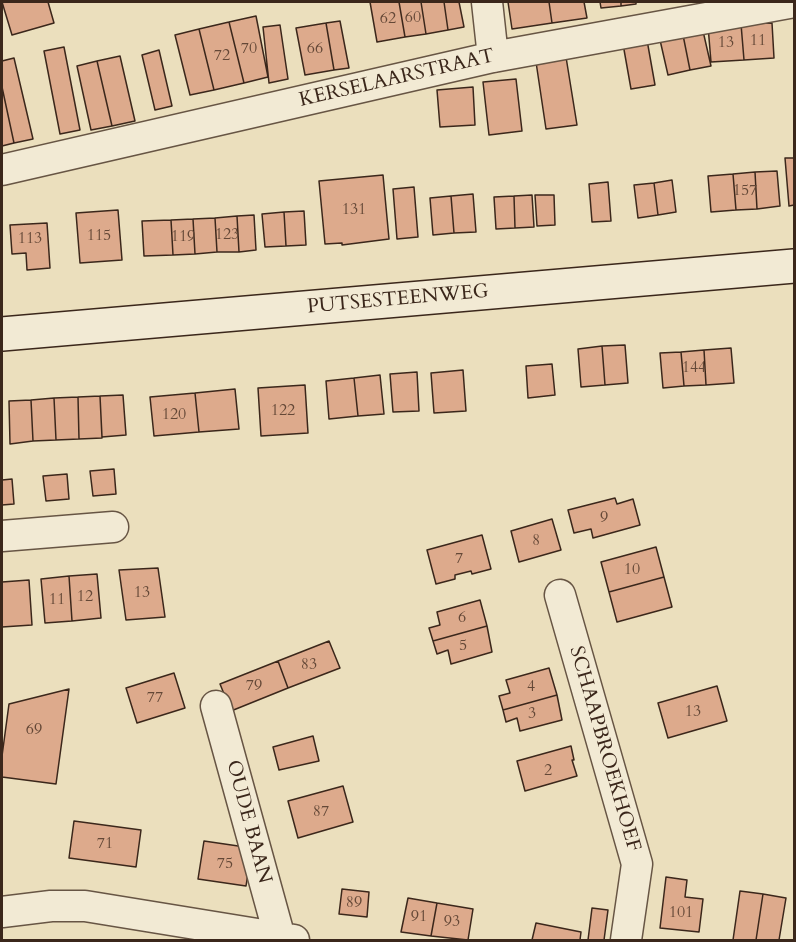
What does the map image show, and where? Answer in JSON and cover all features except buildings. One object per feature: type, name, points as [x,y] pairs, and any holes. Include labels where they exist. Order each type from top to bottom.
[{"type":"main road","name":"PUTSESTEENWEG","points":[[2,334],[795,266]]},
{"type":"street","points":[[487,2],[494,57]]},
{"type":"street","name":"KERSELAARSTRAAT","points":[[2,170],[494,57],[795,3]]},
{"type":"street","points":[[2,536],[113,526]]},
{"type":"street","name":"SCHAAPBROEKHOEF","points":[[560,595],[637,864],[626,940]]},
{"type":"street","name":"OUDE BAAN","points":[[2,912],[51,906],[85,906],[287,939],[216,706]]}]
